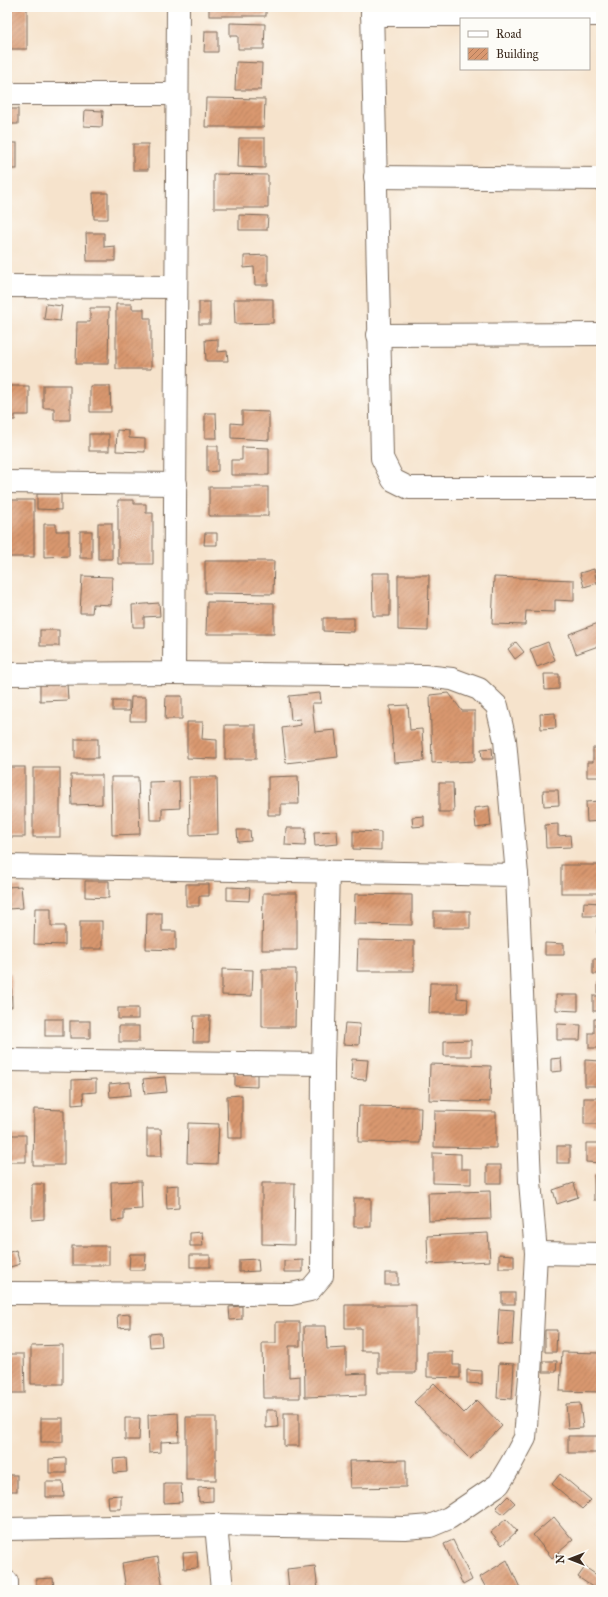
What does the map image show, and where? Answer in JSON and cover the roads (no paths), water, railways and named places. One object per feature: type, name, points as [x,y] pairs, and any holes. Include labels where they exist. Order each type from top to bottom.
[{"type":"street","points":[[174,673],[178,7]]},
{"type":"street","points":[[601,15],[372,11],[378,335],[382,458],[393,480],[409,488],[601,488]]},
{"type":"street","points":[[7,94],[177,94]]},
{"type":"street","points":[[375,177],[601,179]]},
{"type":"street","points":[[7,286],[176,287]]},
{"type":"street","points":[[378,335],[601,334]]},
{"type":"street","points":[[7,482],[176,484]]},
{"type":"street","points":[[7,674],[174,673],[425,676],[452,678],[479,689],[497,706],[505,740],[517,875],[530,1181],[536,1253],[530,1376],[525,1438],[499,1484],[449,1518],[430,1526],[405,1528],[216,1525],[7,1529]]},
{"type":"street","points":[[7,866],[517,875]]},
{"type":"street","points":[[7,1293],[291,1294],[310,1290],[322,1276],[323,1064],[328,871]]},
{"type":"street","points":[[7,1060],[323,1064]]},
{"type":"street","points":[[536,1253],[601,1254]]},
{"type":"street","points":[[216,1525],[222,1590]]},
{"type":"street","points":[[7,1582],[8,1590]]}]
